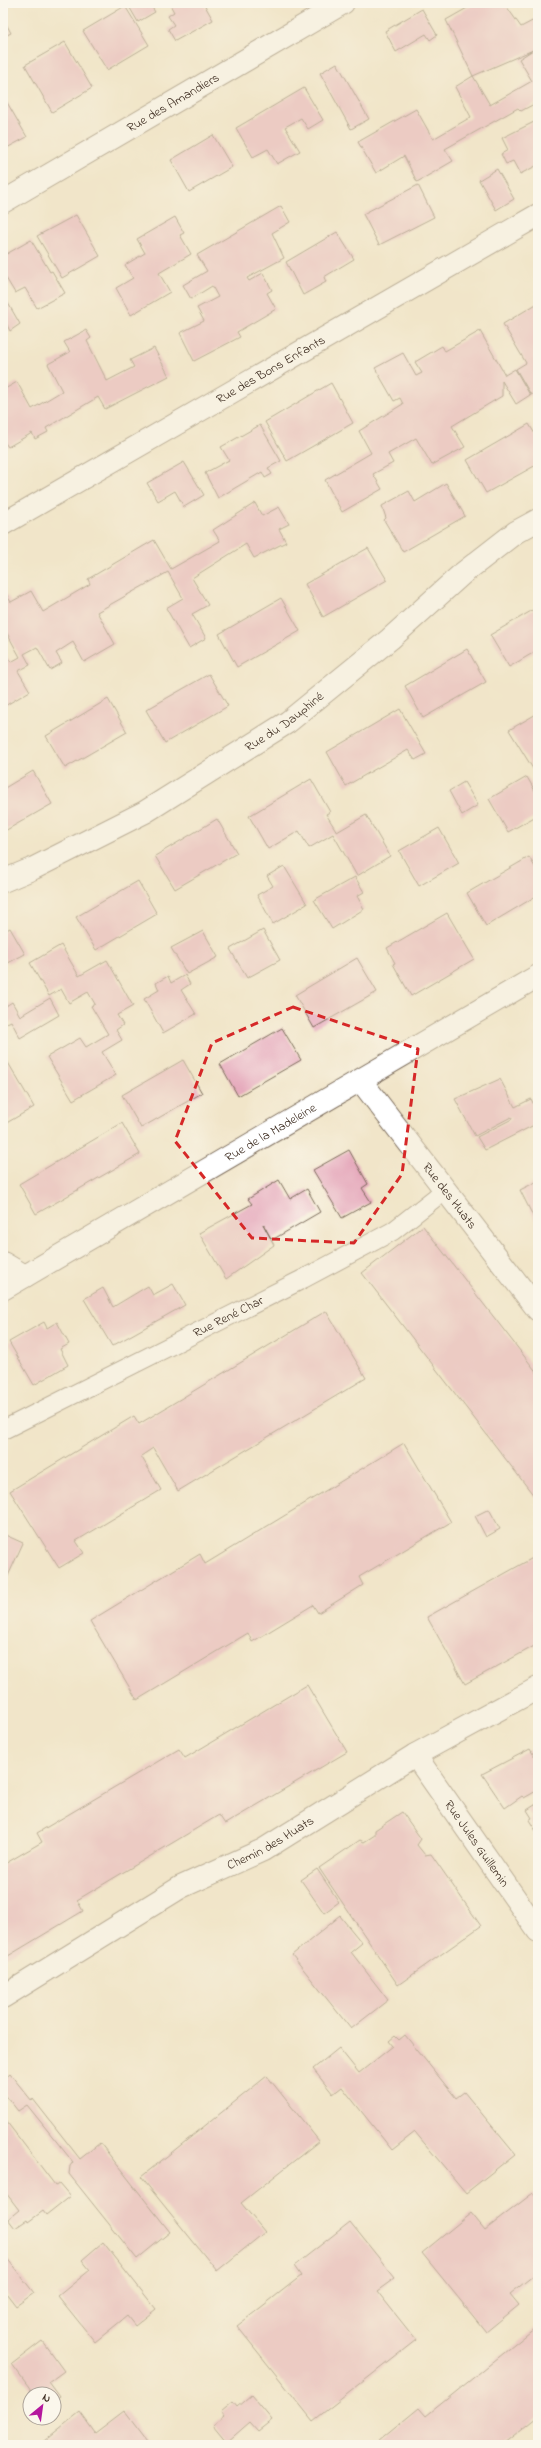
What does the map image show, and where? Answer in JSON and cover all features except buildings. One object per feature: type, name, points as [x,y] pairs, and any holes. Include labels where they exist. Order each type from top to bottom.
[{"type":"street","name":"Rue des Amandiers","points":[[3,202],[343,3]]},
{"type":"street","name":"Rue des Bons Enfants","points":[[3,524],[538,215]]},
{"type":"street","name":"Rue du Dauphiné","points":[[3,881],[34,868],[145,812],[288,722],[390,639],[462,574],[516,532],[538,520]]},
{"type":"street","name":"Rue de la Madeleine","points":[[3,1289],[361,1081],[538,976]]},
{"type":"street","name":"Rue des Huats","points":[[361,1081],[538,1310]]},
{"type":"street","points":[[3,1263],[25,1276]]},
{"type":"street","name":"Chemin des Huats","points":[[3,1997],[181,1888],[263,1850],[415,1755],[538,1688]]},
{"type":"street","name":"Rue Jules Guillemin","points":[[415,1755],[538,1931]]},
{"type":"lane","name":"Rue René Char","points":[[3,1430],[303,1280],[393,1231],[445,1190]]},
{"type":"highlighted area","points":[[293,1007],[418,1049],[402,1174],[354,1243],[252,1238],[175,1141],[212,1043]]}]
